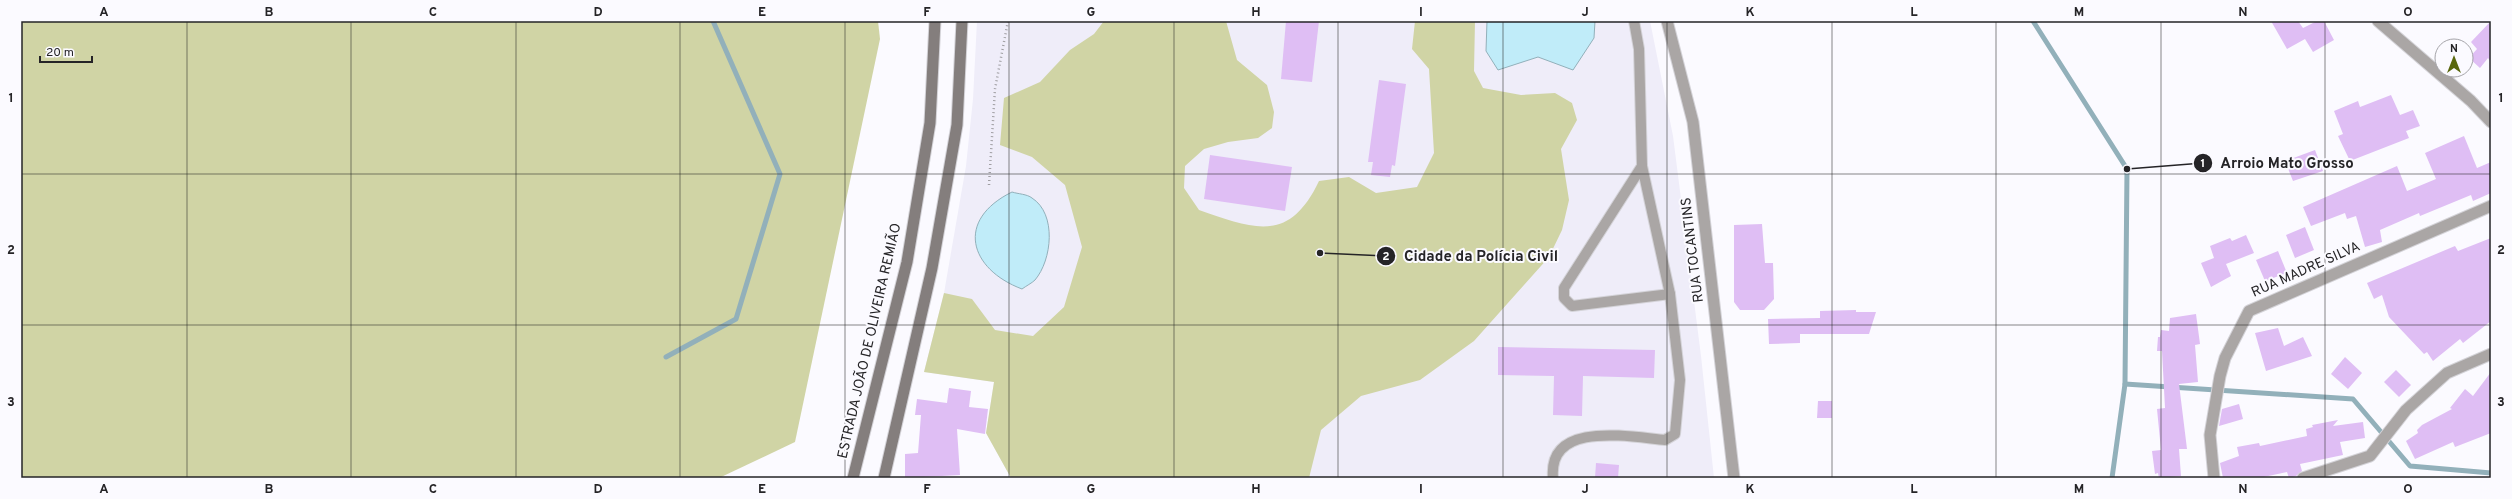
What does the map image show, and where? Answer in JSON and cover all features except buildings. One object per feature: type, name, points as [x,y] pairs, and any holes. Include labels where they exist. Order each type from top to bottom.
[{"type":"main road","name":"ESTRADA JOÃO DE OLIVEIRA REMIÃO","points":[[853,478],[907,262],[930,123],[935,21]]},
{"type":"main road","points":[[884,478],[935,253],[957,125],[962,21]]},
{"type":"street","name":"RUA TOCANTINS","points":[[1667,21],[1693,122],[1734,478]]},
{"type":"street","points":[[2378,21],[2471,101],[2491,122]]},
{"type":"street","name":"RUA MADRE SILVA","points":[[2214,478],[2210,435],[2220,376],[2225,358],[2249,311],[2491,206]]},
{"type":"street","points":[[2303,478],[2370,456],[2406,410],[2447,373],[2491,354]]},
{"type":"lane","points":[[1553,478],[1554,459],[1569,442],[1597,434],[1665,440],[1675,434],[1680,380],[1670,294],[1642,166],[1639,49],[1634,21]]},
{"type":"lane","points":[[1642,166],[1564,288],[1564,298],[1572,306],[1670,294]]},
{"type":"path","points":[[989,185],[995,89],[1008,21]]},
{"type":"shaded area","points":[[977,21],[1650,21],[1673,136],[1701,356],[1714,478],[1011,478],[986,433],[994,382],[924,372],[944,293],[966,166],[973,99]]},
{"type":"green space","points":[[21,21],[878,21],[880,39],[795,442],[719,478],[21,478]]},
{"type":"green space","points":[[1104,21],[1226,21],[1237,60],[1267,85],[1274,112],[1272,128],[1258,138],[1228,142],[1204,149],[1185,166],[1184,188],[1199,210],[1253,226],[1268,226],[1282,223],[1295,215],[1307,201],[1319,181],[1349,177],[1376,193],[1417,187],[1434,153],[1429,69],[1412,49],[1415,21],[1475,21],[1474,71],[1483,88],[1521,95],[1555,93],[1572,103],[1577,120],[1561,149],[1569,200],[1562,230],[1549,257],[1474,341],[1420,380],[1361,396],[1321,430],[1309,478],[1011,478],[986,433],[994,382],[924,372],[944,293],[972,299],[995,330],[1033,336],[1064,307],[1082,247],[1065,185],[1032,157],[1000,145],[1004,98],[1040,82],[1070,50],[1094,34]]},
{"type":"water","points":[[1487,21],[1595,21],[1594,38],[1573,70],[1538,57],[1498,70],[1486,51]]},
{"type":"water","points":[[1012,192],[1030,197],[1040,205],[1048,226],[1048,249],[1041,271],[1035,280],[1022,289],[1004,280],[990,269],[981,257],[976,244],[976,230],[982,216],[994,203]]},
{"type":"waterway","points":[[666,357],[736,319],[780,174],[713,21]]},
{"type":"waterway","points":[[2033,21],[2127,169],[2125,384],[2112,478]]},
{"type":"waterway","points":[[2125,384],[2353,399],[2410,466],[2491,473]]},
{"type":"place","name":"Arroio Mato Grosso","points":[[2127,169]]},
{"type":"place","name":"Cidade da Polícia Civil","points":[[1320,253]]}]
